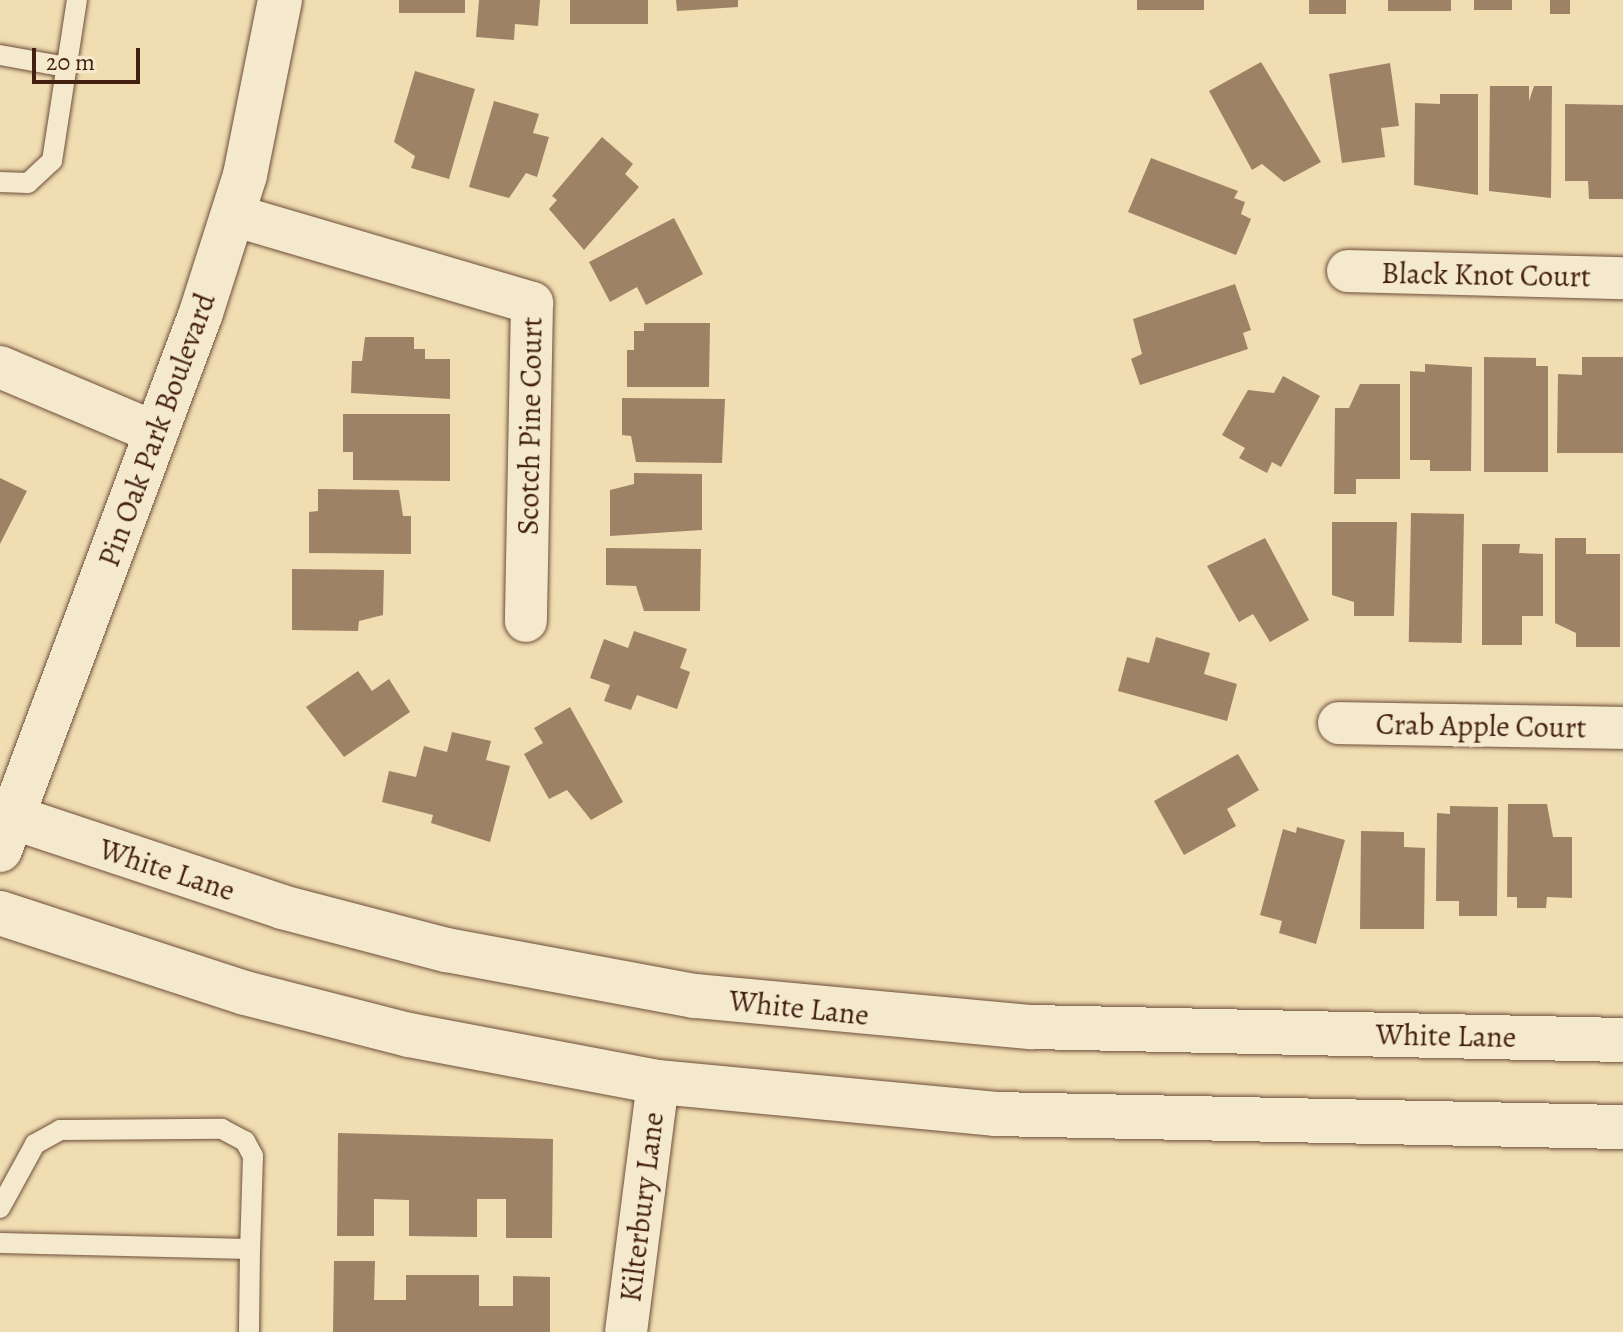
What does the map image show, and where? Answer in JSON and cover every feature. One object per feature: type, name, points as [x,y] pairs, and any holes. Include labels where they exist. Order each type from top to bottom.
[{"type":"main road","name":"Pin Oak Park Boulevard","points":[[4,827],[156,433],[233,215],[280,0]]},
{"type":"main road","name":"White Lane","points":[[4,827],[371,930],[695,996],[1032,1027],[1623,1040]]},
{"type":"main road","points":[[0,913],[245,993],[409,1035],[658,1082],[995,1114],[1623,1127]]},
{"type":"street","name":"Scotch Pine Court","points":[[233,215],[532,303],[526,621]]},
{"type":"street","name":"Black Knot Court","points":[[1348,271],[1623,278]]},
{"type":"street","points":[[0,367],[156,433]]},
{"type":"street","name":"Crab Apple Court","points":[[1339,723],[1623,728]]},
{"type":"street","name":"Kilterbury Lane","points":[[626,1332],[658,1082]]},
{"type":"lane","points":[[0,182],[28,183],[52,161],[77,0]]},
{"type":"lane","points":[[0,55],[67,67]]},
{"type":"lane","points":[[0,1208],[35,1144],[60,1130],[222,1129],[245,1141],[253,1156],[249,1332]]},
{"type":"lane","points":[[0,1243],[250,1249]]},
{"type":"building","points":[[399,0],[465,0],[465,13],[399,13]]},
{"type":"building","points":[[479,0],[540,0],[538,26],[515,24],[514,40],[476,37]]},
{"type":"building","points":[[570,0],[648,0],[648,24],[570,24]]},
{"type":"building","points":[[676,0],[738,0],[738,7],[677,11]]},
{"type":"building","points":[[1137,0],[1204,0],[1204,10],[1137,10]]},
{"type":"building","points":[[1309,0],[1346,0],[1346,14],[1309,14]]},
{"type":"building","points":[[1388,0],[1451,0],[1451,11],[1388,11]]},
{"type":"building","points":[[1474,0],[1512,0],[1512,10],[1474,10]]},
{"type":"building","points":[[1550,0],[1570,0],[1570,14],[1550,14]]},
{"type":"building","points":[[1261,62],[1321,162],[1284,182],[1262,164],[1252,170],[1209,91]]},
{"type":"building","points":[[1390,63],[1399,126],[1381,128],[1385,157],[1342,163],[1329,74]]},
{"type":"building","points":[[415,71],[475,89],[449,179],[411,168],[415,156],[394,142]]},
{"type":"building","points":[[1490,86],[1529,86],[1529,101],[1534,86],[1552,86],[1551,198],[1489,191]]},
{"type":"building","points":[[1440,94],[1478,94],[1478,195],[1414,185],[1415,103],[1440,104]]},
{"type":"building","points":[[494,101],[539,114],[533,133],[549,137],[537,177],[526,173],[509,198],[469,187]]},
{"type":"building","points":[[1565,104],[1623,105],[1623,199],[1589,199],[1588,181],[1565,181]]},
{"type":"building","points":[[602,137],[633,164],[625,174],[639,187],[584,250],[549,209],[557,200],[552,196]]},
{"type":"building","points":[[1151,158],[1238,191],[1234,198],[1245,202],[1241,214],[1251,219],[1236,255],[1128,212]]},
{"type":"building","points":[[674,218],[703,274],[646,305],[637,287],[610,302],[589,262]]},
{"type":"building","points":[[1235,284],[1251,330],[1243,333],[1248,349],[1140,385],[1131,359],[1142,354],[1133,319]]},
{"type":"building","points":[[644,323],[710,323],[709,387],[627,387],[627,350],[634,350],[634,331],[644,331]]},
{"type":"building","points":[[365,337],[414,337],[414,349],[425,349],[425,359],[450,359],[450,399],[351,393],[352,361],[362,361]]},
{"type":"building","points":[[1484,357],[1536,358],[1536,366],[1548,366],[1548,472],[1484,472]]},
{"type":"building","points":[[1582,357],[1623,357],[1623,453],[1557,453],[1558,374],[1582,375]]},
{"type":"building","points":[[1425,364],[1472,367],[1471,471],[1430,471],[1430,460],[1410,460],[1410,371],[1425,372]]},
{"type":"building","points":[[1283,376],[1320,396],[1281,467],[1272,462],[1267,473],[1239,458],[1245,448],[1222,435],[1248,390],[1274,393]]},
{"type":"building","points":[[1360,384],[1400,384],[1400,479],[1356,479],[1356,494],[1334,494],[1335,408],[1349,408]]},
{"type":"building","points":[[622,398],[725,399],[722,463],[636,462],[631,436],[622,435]]},
{"type":"building","points":[[343,414],[450,414],[450,481],[353,480],[353,452],[343,452]]},
{"type":"building","points":[[634,473],[702,474],[702,530],[610,536],[610,490],[634,484]]},
{"type":"building","points":[[0,478],[27,491],[0,544]]},
{"type":"building","points":[[318,489],[399,490],[403,516],[411,516],[411,554],[309,553],[309,512],[318,511]]},
{"type":"building","points":[[1411,513],[1464,514],[1462,643],[1409,642]]},
{"type":"building","points":[[1332,522],[1397,522],[1394,616],[1354,616],[1354,602],[1332,595]]},
{"type":"building","points":[[1265,538],[1309,620],[1270,642],[1253,614],[1239,622],[1207,566]]},
{"type":"building","points":[[1555,538],[1586,538],[1586,554],[1620,554],[1620,647],[1576,647],[1576,633],[1555,623]]},
{"type":"building","points":[[1482,544],[1520,544],[1519,553],[1543,554],[1543,616],[1522,616],[1522,645],[1482,645]]},
{"type":"building","points":[[606,548],[701,549],[700,611],[644,611],[636,586],[606,585]]},
{"type":"building","points":[[292,569],[384,570],[383,615],[359,621],[358,631],[292,630]]},
{"type":"building","points":[[634,631],[687,649],[680,668],[690,672],[677,709],[637,695],[631,710],[604,701],[610,685],[590,678],[604,639],[628,648]]},
{"type":"building","points":[[1156,637],[1210,653],[1204,674],[1237,684],[1227,721],[1118,691],[1127,657],[1149,663]]},
{"type":"building","points":[[358,671],[372,691],[389,679],[410,712],[344,757],[306,707]]},
{"type":"building","points":[[570,707],[623,802],[591,820],[567,790],[549,799],[524,754],[543,743],[534,728]]},
{"type":"building","points":[[452,732],[491,741],[486,760],[510,766],[490,842],[431,823],[433,815],[382,802],[389,771],[416,777],[424,746],[447,752]]},
{"type":"building","points":[[1238,754],[1259,790],[1227,809],[1236,826],[1184,855],[1154,801]]},
{"type":"building","points":[[1508,804],[1547,804],[1553,837],[1572,837],[1572,898],[1547,897],[1546,908],[1517,908],[1517,897],[1507,897]]},
{"type":"building","points":[[1450,806],[1498,807],[1497,916],[1459,916],[1459,901],[1436,901],[1437,813],[1450,814]]},
{"type":"building","points":[[1297,827],[1345,840],[1316,944],[1279,933],[1282,921],[1260,915],[1283,829],[1296,833]]},
{"type":"building","points":[[1361,831],[1404,832],[1404,847],[1425,848],[1424,929],[1360,929]]},
{"type":"building","points":[[338,1133],[553,1139],[552,1238],[506,1238],[506,1199],[477,1199],[477,1237],[409,1236],[409,1200],[374,1199],[374,1236],[337,1236]]},
{"type":"building","points":[[334,1261],[375,1261],[374,1300],[406,1300],[406,1275],[479,1275],[479,1306],[513,1306],[513,1276],[550,1277],[550,1332],[333,1332]]}]
